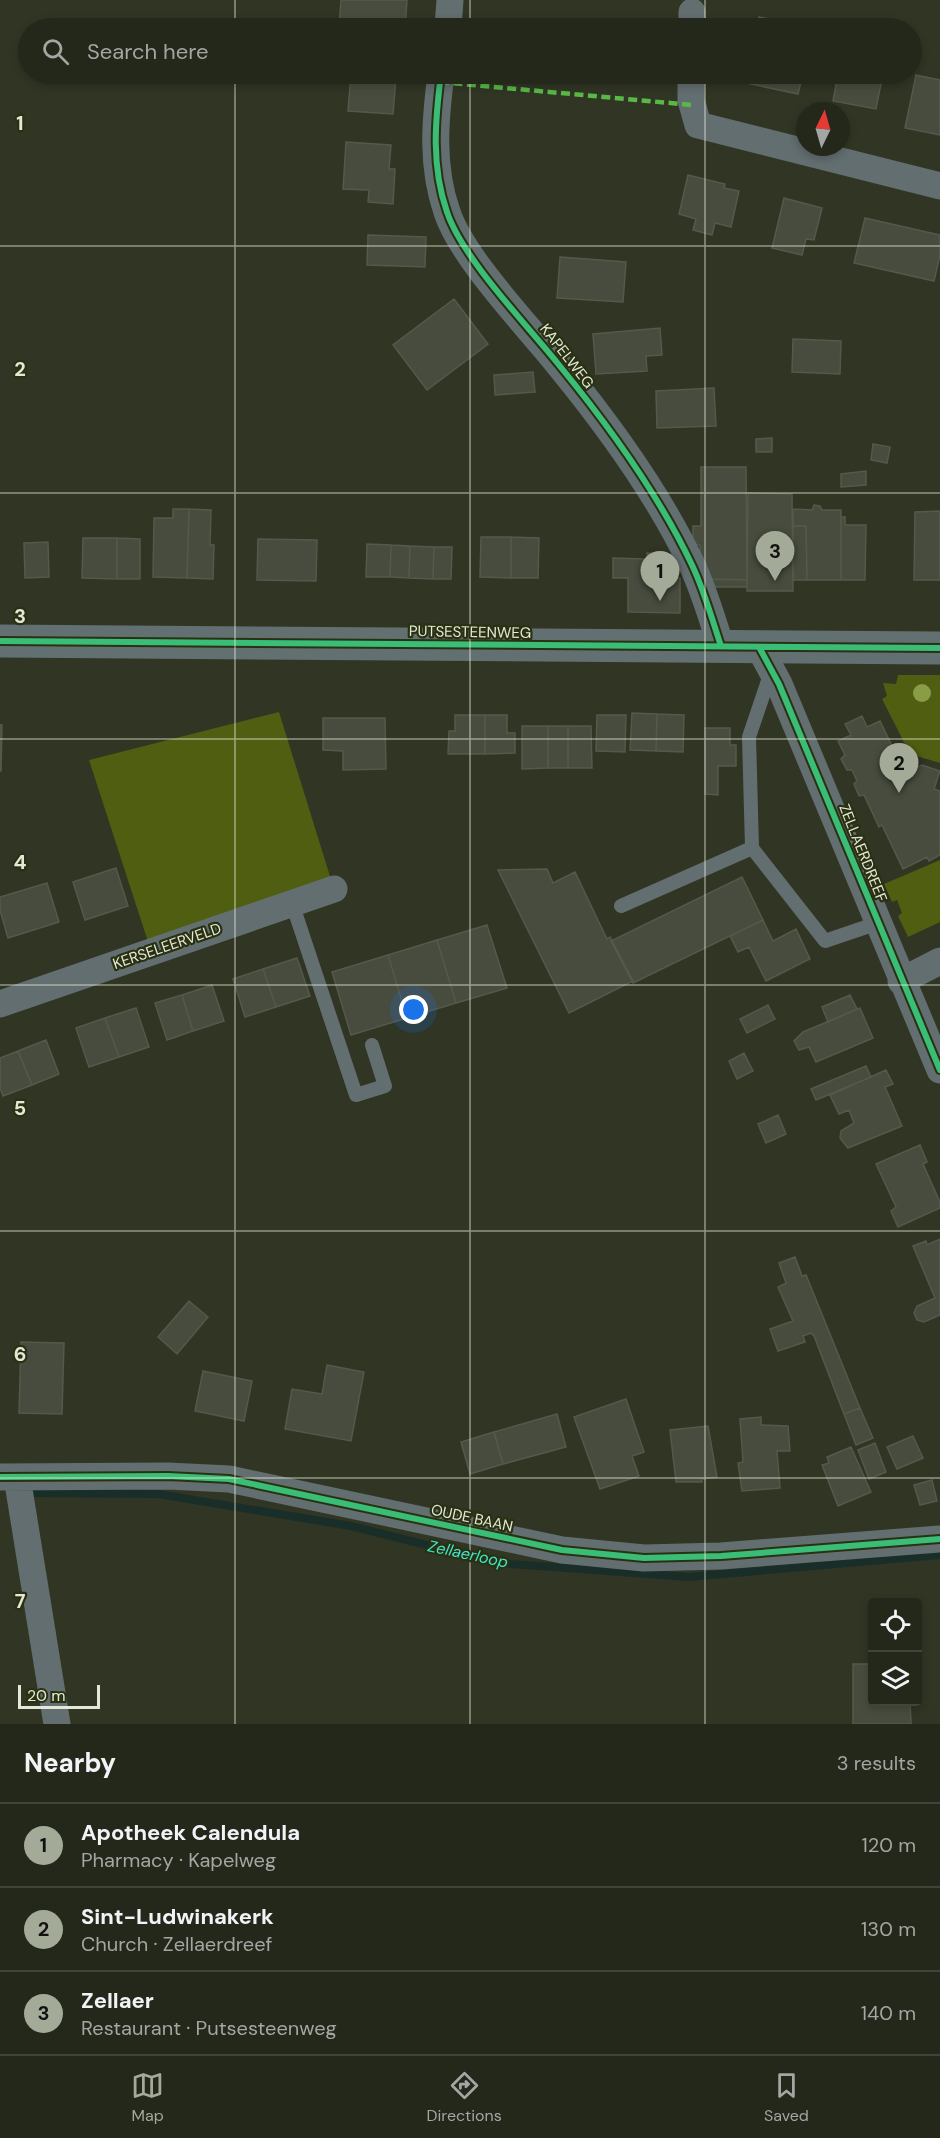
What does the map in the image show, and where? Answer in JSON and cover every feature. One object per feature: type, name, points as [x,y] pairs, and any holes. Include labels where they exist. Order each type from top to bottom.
[{"type":"main road","name":"PUTSESTEENWEG","points":[[0,641],[721,646],[765,658],[940,648]]},
{"type":"street","points":[[448,18],[450,0]]},
{"type":"street","name":"KAPELWEG","points":[[440,84],[435,118],[435,156],[447,214],[483,270],[573,381],[653,494],[692,565],[721,646]]},
{"type":"street","points":[[691,84],[691,100],[698,125],[940,186]]},
{"type":"street","name":"ZELLAERDREEF","points":[[765,658],[837,820],[901,981],[940,1070]]},
{"type":"street","name":"KERSELEERVELD","points":[[0,1004],[334,889]]},
{"type":"street","points":[[901,981],[940,961]]},
{"type":"street","name":"OUDE BAAN","points":[[57,1724],[8,1477],[168,1476],[229,1479],[562,1550],[644,1558],[722,1556],[940,1539]]},
{"type":"lane","points":[[765,658],[749,737],[752,848],[825,941],[878,923]]},
{"type":"lane","points":[[621,906],[752,848]]},
{"type":"lane","points":[[292,903],[356,1095],[385,1086],[372,1045]]},
{"type":"green space","points":[[898,675],[940,675],[940,763],[910,754],[882,699],[887,696],[883,683],[896,684]]},
{"type":"green space","points":[[279,712],[334,889],[151,951],[89,760]]},
{"type":"green space","points":[[940,860],[940,922],[908,937],[898,916],[902,913],[897,900],[892,902],[884,884]]},
{"type":"building","points":[[341,0],[407,0],[406,18],[340,18]]},
{"type":"building","points":[[922,76],[940,80],[940,135],[905,128],[914,84],[922,84]]},
{"type":"building","points":[[350,84],[395,84],[393,114],[348,111]]},
{"type":"building","points":[[751,84],[800,84],[798,94]]},
{"type":"building","points":[[836,84],[881,84],[876,109],[850,104],[850,102],[833,101]]},
{"type":"building","points":[[346,142],[391,145],[389,169],[395,169],[393,204],[368,202],[369,190],[343,189]]},
{"type":"building","points":[[688,175],[725,184],[724,188],[739,191],[731,227],[715,223],[712,235],[693,230],[696,219],[679,214]]},
{"type":"building","points":[[784,198],[822,208],[814,240],[806,239],[802,255],[772,248]]},
{"type":"building","points":[[865,218],[940,235],[940,255],[934,281],[854,263]]},
{"type":"building","points":[[368,235],[426,237],[425,267],[367,265]]},
{"type":"building","points":[[560,257],[626,262],[623,302],[557,298]]},
{"type":"building","points":[[454,299],[488,344],[427,390],[393,345]]},
{"type":"building","points":[[660,328],[662,355],[646,356],[647,371],[596,374],[593,334]]},
{"type":"building","points":[[793,339],[841,341],[840,374],[792,372]]},
{"type":"building","points":[[533,372],[535,392],[495,395],[494,375]]},
{"type":"building","points":[[714,388],[716,426],[657,428],[656,391]]},
{"type":"building","points":[[772,438],[772,452],[756,452],[756,439]]},
{"type":"building","points":[[873,444],[890,447],[887,463],[871,460]]},
{"type":"building","points":[[701,467],[746,467],[747,580],[706,579],[706,562],[700,562],[700,545],[693,545],[693,526],[701,526]]},
{"type":"building","points":[[866,471],[866,485],[841,487],[841,474]]},
{"type":"building","points":[[748,493],[792,494],[793,591],[747,591]]},
{"type":"building","points":[[814,505],[820,506],[822,510],[841,510],[841,580],[807,580],[806,526],[793,526],[793,509],[812,510]]},
{"type":"building","points":[[173,509],[189,509],[187,578],[153,577],[154,518],[173,518]]},
{"type":"building","points":[[189,509],[211,510],[210,545],[214,545],[213,579],[187,578]]},
{"type":"building","points":[[940,511],[940,580],[914,580],[915,512]]},
{"type":"building","points":[[841,517],[845,517],[845,525],[866,525],[865,580],[841,580]]},
{"type":"building","points":[[793,526],[806,526],[807,580],[793,580]]},
{"type":"building","points":[[481,537],[511,537],[511,578],[480,577]]},
{"type":"building","points":[[511,537],[539,538],[538,578],[511,578]]},
{"type":"building","points":[[83,538],[117,538],[117,579],[82,578]]},
{"type":"building","points":[[117,538],[140,539],[140,579],[117,579]]},
{"type":"building","points":[[258,539],[317,540],[316,581],[257,580]]},
{"type":"building","points":[[48,542],[49,577],[25,578],[24,543]]},
{"type":"building","points":[[367,544],[391,545],[390,577],[366,577]]},
{"type":"building","points":[[391,545],[410,546],[409,578],[390,577]]},
{"type":"building","points":[[410,546],[434,547],[433,579],[409,578]]},
{"type":"building","points":[[434,547],[452,547],[451,579],[433,579]]},
{"type":"building","points":[[647,553],[666,554],[667,578],[680,578],[680,613],[628,612],[628,578],[613,578],[613,558],[647,559]]},
{"type":"building","points":[[711,579],[747,580],[747,587],[711,587]]},
{"type":"building","points":[[632,713],[657,714],[656,751],[630,750]]},
{"type":"building","points":[[657,714],[684,715],[683,752],[656,751]]},
{"type":"building","points":[[455,715],[485,715],[485,754],[448,754],[449,731],[455,731]]},
{"type":"building","points":[[485,715],[507,715],[507,733],[515,733],[515,753],[485,754]]},
{"type":"building","points":[[597,715],[626,715],[625,752],[596,751]]},
{"type":"building","points":[[862,716],[867,727],[880,721],[905,773],[922,765],[940,771],[934,789],[940,791],[940,855],[929,861],[927,857],[903,869],[882,825],[879,827],[864,795],[859,796],[854,784],[857,781],[852,770],[847,770],[841,759],[845,755],[838,741],[851,735],[845,724]]},
{"type":"building","points":[[323,718],[385,718],[386,769],[343,770],[343,751],[323,750]]},
{"type":"building","points":[[0,725],[2,725],[1,771],[0,771]]},
{"type":"building","points":[[522,726],[548,726],[548,768],[522,769]]},
{"type":"building","points":[[548,726],[568,726],[568,768],[548,768]]},
{"type":"building","points":[[568,726],[591,726],[592,768],[568,768]]},
{"type":"building","points":[[705,728],[730,728],[730,745],[736,745],[736,766],[718,766],[718,795],[705,794]]},
{"type":"building","points":[[116,868],[128,906],[85,920],[73,882]]},
{"type":"building","points":[[547,869],[553,883],[575,872],[607,939],[610,937],[633,981],[569,1013],[498,870]]},
{"type":"building","points":[[742,877],[763,920],[633,983],[611,941]]},
{"type":"building","points":[[47,883],[59,922],[8,938],[0,910],[0,897]]},
{"type":"building","points":[[763,920],[773,941],[796,929],[810,959],[766,981],[749,947],[738,952],[730,936]]},
{"type":"building","points":[[487,925],[507,988],[456,1003],[437,940]]},
{"type":"building","points":[[437,940],[456,1003],[407,1018],[388,955]]},
{"type":"building","points":[[388,955],[407,1018],[351,1035],[332,972]]},
{"type":"building","points":[[297,958],[310,996],[276,1007],[263,969]]},
{"type":"building","points":[[263,969],[276,1007],[245,1017],[233,979]]},
{"type":"building","points":[[212,985],[224,1021],[193,1031],[182,995]]},
{"type":"building","points":[[182,995],[193,1031],[167,1040],[155,1003]]},
{"type":"building","points":[[850,995],[857,1009],[828,1022],[822,1007]]},
{"type":"building","points":[[768,1005],[775,1019],[747,1033],[740,1019]]},
{"type":"building","points":[[136,1008],[149,1047],[119,1057],[105,1018]]},
{"type":"building","points":[[860,1008],[873,1038],[816,1062],[809,1047],[799,1050],[794,1041],[803,1032]]},
{"type":"building","points":[[105,1018],[119,1057],[89,1067],[76,1028]]},
{"type":"building","points":[[46,1040],[59,1074],[32,1085],[18,1051]]},
{"type":"building","points":[[18,1051],[32,1085],[3,1096],[0,1088],[0,1058]]},
{"type":"building","points":[[744,1053],[753,1071],[737,1079],[729,1061]]},
{"type":"building","points":[[866,1066],[871,1077],[816,1100],[811,1089]]},
{"type":"building","points":[[886,1070],[893,1084],[885,1087],[902,1126],[848,1148],[840,1138],[841,1131],[854,1123],[849,1110],[839,1114],[830,1095]]},
{"type":"building","points":[[778,1115],[786,1134],[766,1143],[758,1124]]},
{"type":"building","points":[[920,1145],[927,1162],[923,1164],[940,1202],[940,1208],[898,1227],[891,1211],[896,1207],[876,1164]]},
{"type":"building","points":[[940,1239],[940,1315],[924,1322],[917,1320],[914,1313],[917,1306],[935,1298],[913,1246],[926,1241],[927,1245]]},
{"type":"building","points":[[795,1257],[802,1276],[806,1275],[860,1408],[844,1414],[814,1336],[811,1333],[803,1336],[805,1342],[778,1351],[770,1329],[793,1321],[778,1287],[786,1283],[779,1263]]},
{"type":"building","points":[[189,1301],[208,1317],[177,1354],[158,1337]]},
{"type":"building","points":[[21,1342],[64,1343],[62,1414],[19,1413]]},
{"type":"building","points":[[327,1365],[364,1372],[351,1441],[285,1429],[292,1389],[322,1394]]},
{"type":"building","points":[[203,1371],[252,1381],[244,1421],[195,1411]]},
{"type":"building","points":[[626,1399],[644,1452],[632,1456],[639,1476],[600,1489],[574,1417]]},
{"type":"building","points":[[860,1408],[873,1438],[856,1445],[844,1414]]},
{"type":"building","points":[[557,1414],[566,1447],[503,1464],[494,1432]]},
{"type":"building","points":[[761,1417],[761,1425],[788,1426],[790,1451],[777,1451],[780,1488],[742,1491],[738,1463],[743,1462],[740,1419]]},
{"type":"building","points":[[708,1426],[717,1477],[702,1479],[702,1482],[676,1482],[670,1430]]},
{"type":"building","points":[[494,1432],[503,1464],[470,1474],[461,1442]]},
{"type":"building","points":[[913,1436],[923,1458],[897,1469],[887,1447]]},
{"type":"building","points":[[875,1443],[886,1472],[869,1479],[858,1450]]},
{"type":"building","points":[[851,1447],[871,1492],[838,1506],[822,1465],[829,1463],[827,1457]]},
{"type":"building","points":[[932,1480],[937,1501],[920,1505],[914,1485]]},
{"type":"building","points":[[853,1664],[868,1664],[868,1706],[910,1706],[911,1724],[853,1724]]},
{"type":"waterway","name":"Zellaerloop","points":[[35,1493],[158,1494],[351,1526],[499,1563],[688,1577],[940,1555]]},
{"type":"marked path","points":[[462,84],[692,105]]},
{"type":"cycle path","points":[[440,84],[436,161],[442,195],[455,230],[481,270],[596,412],[648,486],[692,565],[721,646]]},
{"type":"cycle path","points":[[0,641],[940,648]]},
{"type":"cycle path","points":[[759,647],[779,684],[940,1070]]},
{"type":"cycle path","points":[[0,1477],[168,1476],[229,1479],[562,1550],[644,1558],[721,1556],[940,1539]]},
{"type":"place","name":"Zellaer","points":[[775,581]]},
{"type":"place","name":"Apotheek Calendula","points":[[660,601]]},
{"type":"place","name":"Sint-Ludwinakerk","points":[[899,793]]}]
